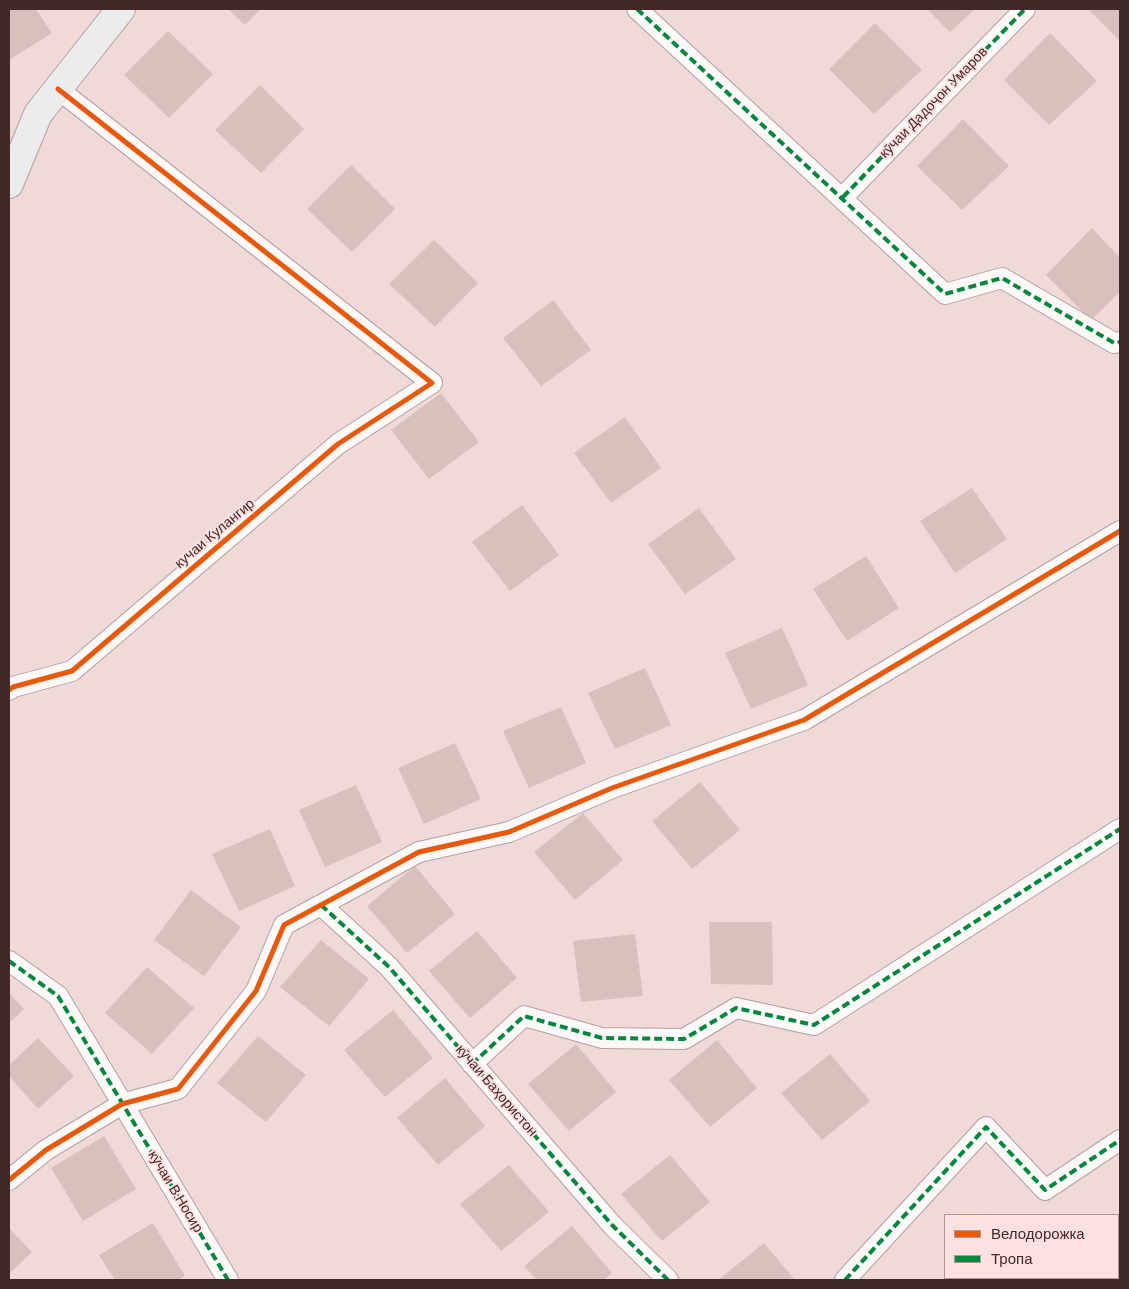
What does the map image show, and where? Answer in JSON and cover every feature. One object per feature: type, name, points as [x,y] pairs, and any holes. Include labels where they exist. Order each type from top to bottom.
[{"type":"street","points":[[9,184],[38,114],[120,9]]},
{"type":"street","points":[[637,9],[843,197],[945,294],[1002,278],[1114,343],[1120,342]]},
{"type":"street","name":"кӯчаи Дадоҷон Умаров","points":[[843,197],[1025,9]]},
{"type":"street","name":"кучаи Кулангир","points":[[9,690],[72,671],[338,444],[432,384],[58,89]]},
{"type":"street","points":[[9,1180],[46,1150],[122,1104],[178,1090],[256,991],[284,925],[419,852],[509,832],[612,788],[804,720],[1120,531]]},
{"type":"street","points":[[472,1064],[524,1016],[602,1038],[684,1038],[736,1008],[814,1025],[1120,829]]},
{"type":"street","name":"кӯчаи Баҳористон","points":[[321,905],[388,967],[612,1226],[668,1280]]},
{"type":"street","name":"кӯчаи В.Носир","points":[[9,961],[58,996],[228,1280]]},
{"type":"street","points":[[845,1280],[986,1127],[1045,1190],[1120,1140]]},
{"type":"building","points":[[9,9],[36,9],[52,33],[9,60]]},
{"type":"building","points":[[228,9],[261,9],[245,25]]},
{"type":"building","points":[[927,9],[975,9],[950,32]]},
{"type":"building","points":[[1088,9],[1120,9],[1120,41]]},
{"type":"building","points":[[875,23],[922,70],[874,114],[829,69]]},
{"type":"building","points":[[168,31],[213,74],[169,118],[124,75]]},
{"type":"building","points":[[1050,33],[1097,81],[1049,125],[1004,80]]},
{"type":"building","points":[[260,85],[304,129],[261,173],[215,130]]},
{"type":"building","points":[[963,119],[1009,166],[962,210],[917,166]]},
{"type":"building","points":[[351,165],[395,209],[352,252],[307,209]]},
{"type":"building","points":[[1092,228],[1120,258],[1120,292],[1091,320],[1046,275]]},
{"type":"building","points":[[434,240],[478,283],[435,327],[389,284]]},
{"type":"building","points":[[553,300],[591,350],[541,386],[503,338]]},
{"type":"building","points":[[441,393],[479,442],[429,479],[391,430]]},
{"type":"building","points":[[625,417],[661,468],[611,503],[574,453]]},
{"type":"building","points":[[972,488],[1007,539],[955,573],[920,521]]},
{"type":"building","points":[[522,505],[559,555],[510,591],[472,542]]},
{"type":"building","points":[[699,508],[736,559],[685,594],[648,544]]},
{"type":"building","points":[[866,556],[899,608],[847,641],[813,589]]},
{"type":"building","points":[[782,628],[808,685],[751,709],[725,653]]},
{"type":"building","points":[[645,668],[671,725],[615,749],[588,693]]},
{"type":"building","points":[[561,707],[586,763],[529,788],[503,731]]},
{"type":"building","points":[[455,743],[481,799],[424,824],[398,768]]},
{"type":"building","points":[[700,782],[740,830],[692,869],[652,821]]},
{"type":"building","points":[[356,785],[382,842],[325,867],[299,810]]},
{"type":"building","points":[[583,813],[623,860],[575,900],[534,852]]},
{"type":"building","points":[[270,829],[295,886],[239,911],[212,854]]},
{"type":"building","points":[[415,866],[455,914],[407,953],[367,906]]},
{"type":"building","points":[[191,890],[241,927],[204,976],[154,940]]},
{"type":"building","points":[[709,922],[772,922],[773,985],[711,984]]},
{"type":"building","points":[[477,931],[517,978],[470,1018],[429,971]]},
{"type":"building","points":[[635,934],[643,996],[581,1002],[573,941]]},
{"type":"building","points":[[321,940],[369,979],[329,1026],[280,987]]},
{"type":"building","points":[[147,967],[194,1008],[152,1054],[105,1013]]},
{"type":"building","points":[[9,993],[24,1009],[9,1023]]},
{"type":"building","points":[[393,1010],[433,1058],[385,1097],[344,1050]]},
{"type":"building","points":[[258,1036],[306,1075],[266,1122],[217,1083]]},
{"type":"building","points":[[38,1038],[74,1076],[38,1109],[9,1076],[9,1065]]},
{"type":"building","points":[[717,1040],[757,1088],[710,1127],[669,1080]]},
{"type":"building","points":[[576,1044],[616,1092],[569,1131],[528,1084]]},
{"type":"building","points":[[830,1054],[870,1101],[822,1140],[781,1093]]},
{"type":"building","points":[[445,1078],[485,1126],[438,1165],[397,1118]]},
{"type":"building","points":[[104,1136],[136,1189],[83,1221],[51,1168]]},
{"type":"building","points":[[670,1155],[710,1202],[662,1241],[621,1194]]},
{"type":"building","points":[[509,1165],[549,1212],[501,1251],[460,1204]]},
{"type":"building","points":[[153,1223],[185,1276],[178,1280],[115,1280],[99,1255]]},
{"type":"building","points":[[572,1226],[612,1273],[604,1280],[537,1280],[524,1266]]},
{"type":"building","points":[[9,1228],[32,1252],[9,1274]]},
{"type":"building","points":[[764,1243],[795,1280],[718,1280]]},
{"type":"building","points":[[1094,1279],[1096,1280],[1047,1280]]},
{"type":"marked path","points":[[637,9],[945,294],[1002,278],[1114,343],[1120,342]]},
{"type":"marked path","points":[[843,197],[1025,9]]},
{"type":"marked path","points":[[472,1064],[524,1016],[602,1038],[684,1039],[736,1008],[814,1025],[1120,829]]},
{"type":"marked path","points":[[321,905],[389,967],[612,1225],[668,1280]]},
{"type":"marked path","points":[[9,961],[58,996],[228,1280]]},
{"type":"marked path","points":[[845,1280],[986,1127],[1045,1190],[1120,1140]]},
{"type":"cycle path","points":[[9,690],[13,687],[72,671],[338,444],[432,383],[58,89]]},
{"type":"cycle path","points":[[9,1180],[46,1150],[122,1104],[178,1089],[256,991],[284,925],[419,852],[509,832],[612,788],[804,720],[1120,531]]}]
